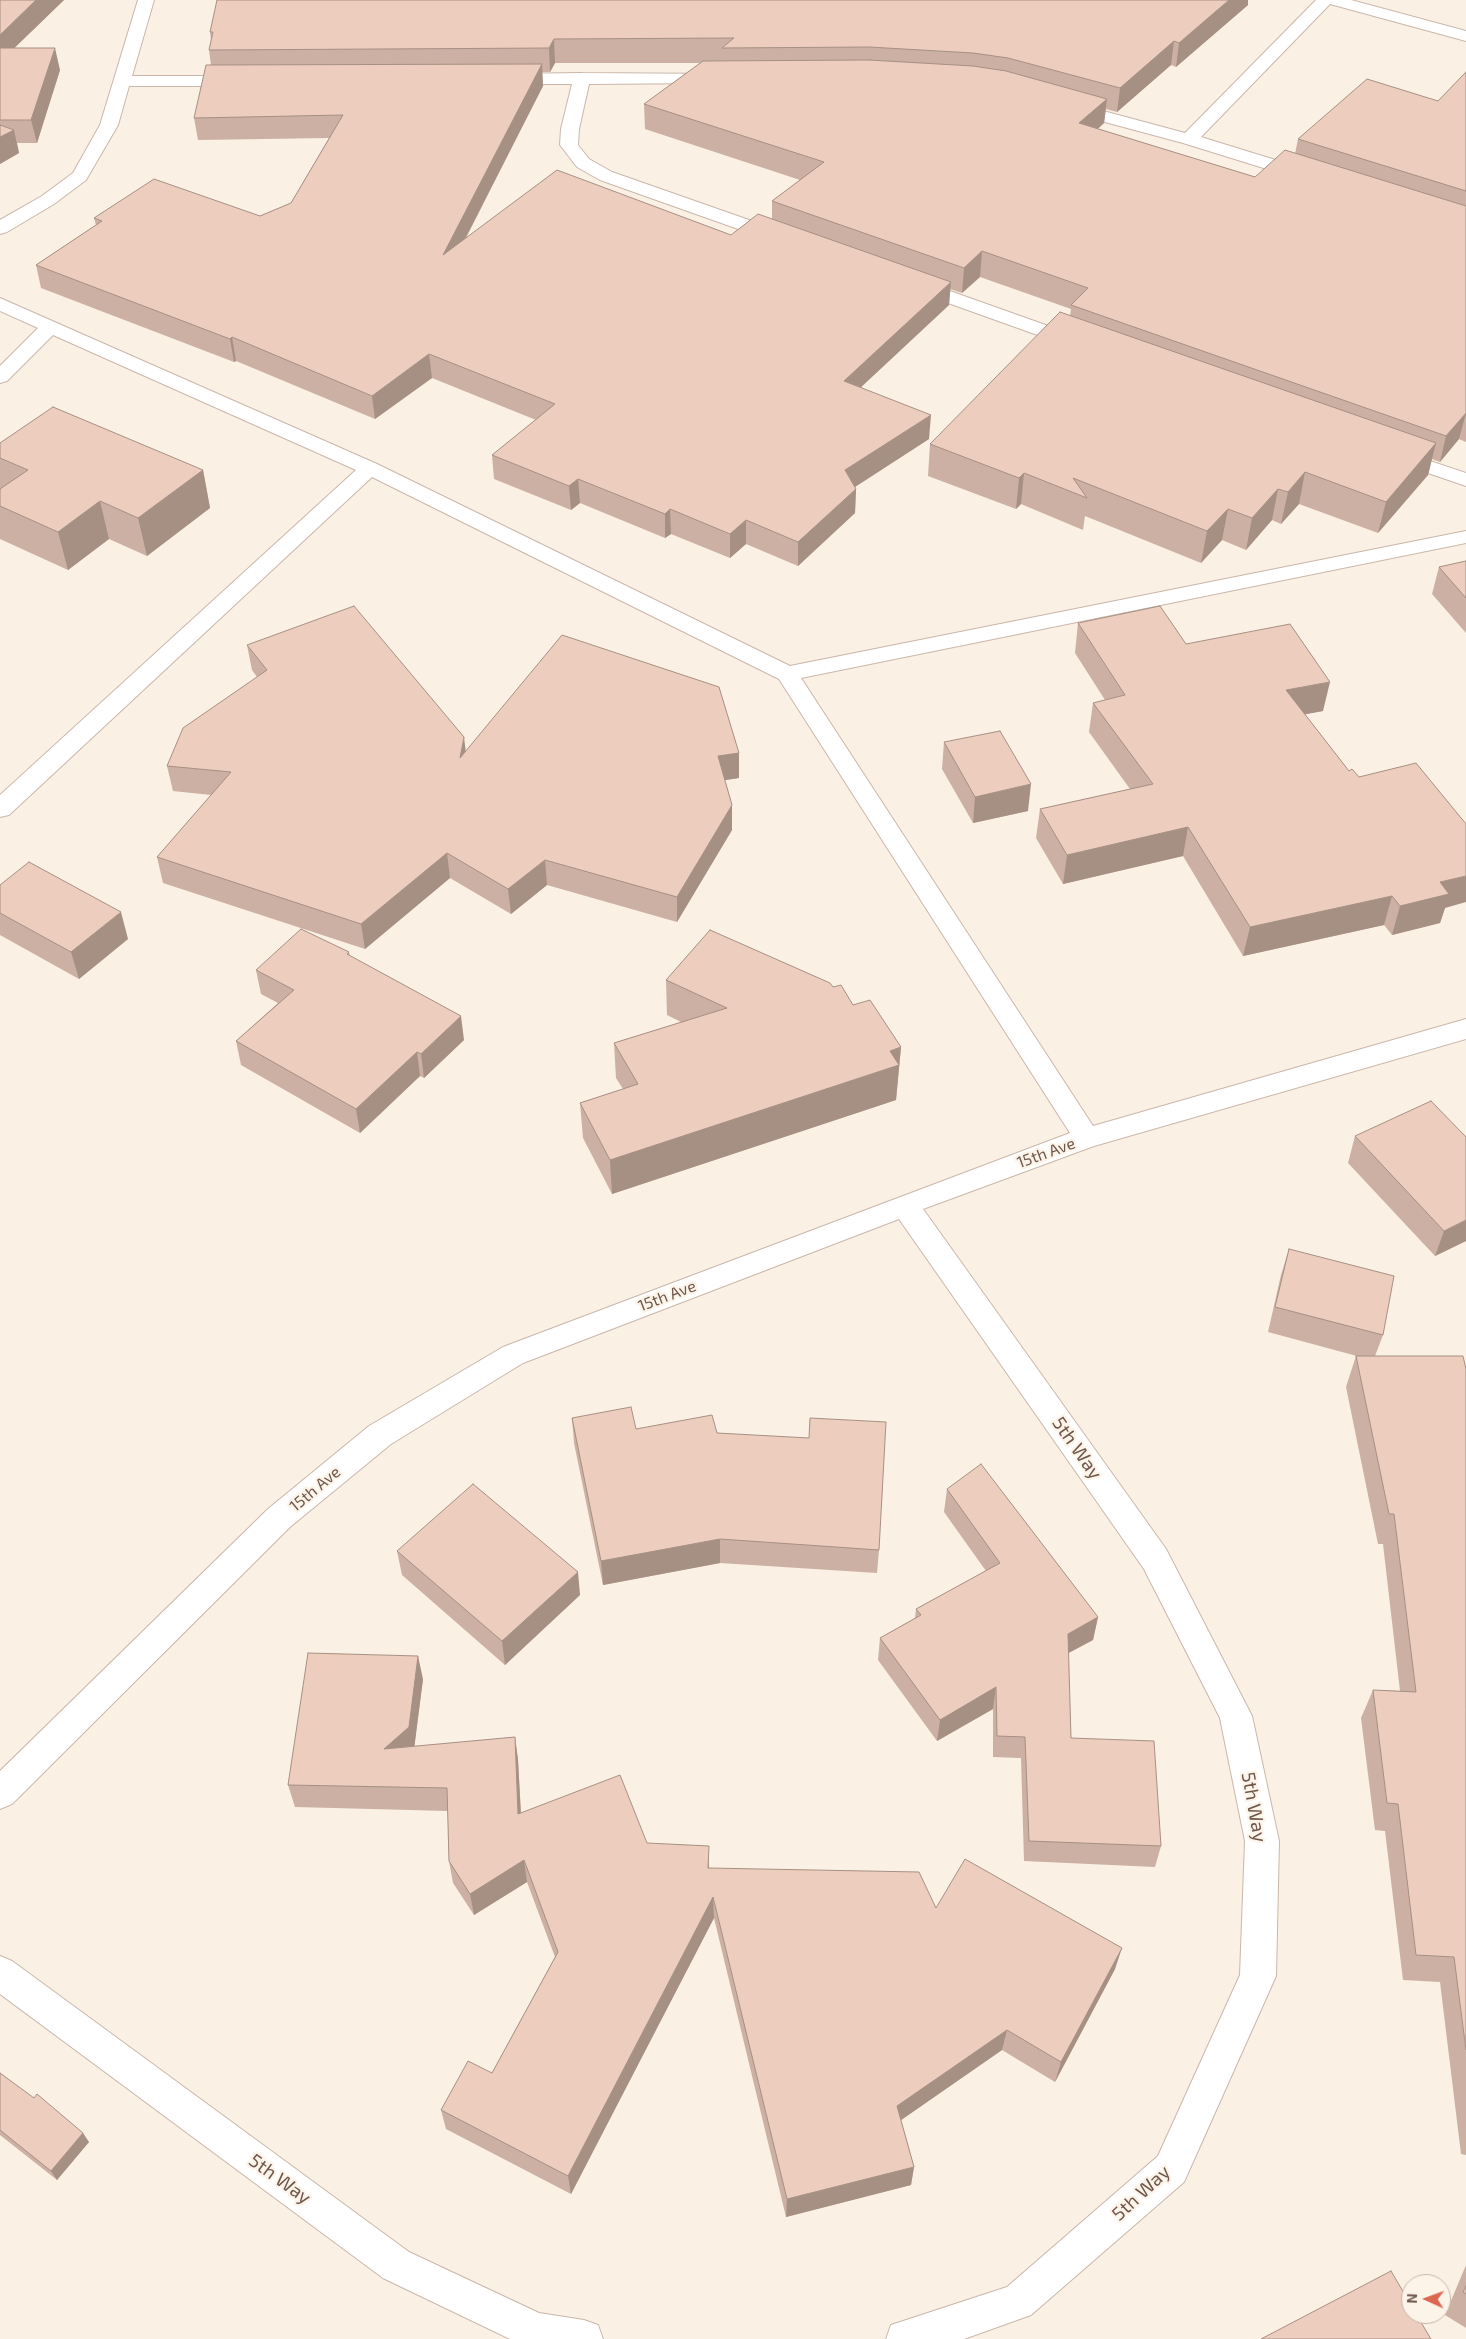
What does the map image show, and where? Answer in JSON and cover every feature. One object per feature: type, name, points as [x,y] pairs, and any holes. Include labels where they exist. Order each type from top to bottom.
[{"type":"street","points":[[0,228],[48,200],[80,176],[110,125],[146,0]]},
{"type":"street","points":[[1189,139],[1325,0]]},
{"type":"street","points":[[1332,0],[1466,36]]},
{"type":"street","points":[[582,78],[570,129],[569,145],[583,163],[606,176],[793,242]]},
{"type":"street","points":[[492,79],[730,78]]},
{"type":"street","points":[[123,82],[252,80]]},
{"type":"street","points":[[1051,102],[1189,139],[1318,180]]},
{"type":"street","points":[[896,278],[1092,348]]},
{"type":"street","points":[[0,304],[370,468],[787,674],[1087,1138]]},
{"type":"street","points":[[0,377],[51,326]]},
{"type":"street","points":[[1372,447],[1466,480]]},
{"type":"street","points":[[0,809],[370,468]]},
{"type":"street","points":[[787,674],[1466,537]]},
{"type":"street","name":"15th Ave","points":[[0,1793],[279,1518],[380,1435],[513,1354],[1087,1138],[1466,1029]]},
{"type":"street","name":"5th Way","points":[[905,1205],[1156,1559],[1236,1716],[1262,1841],[1258,1976],[1171,2169],[1018,2302],[905,2339]]},
{"type":"street","name":"5th Way","points":[[0,1973],[396,2265],[536,2332],[584,2339]]},
{"type":"building","points":[[0,0],[36,0],[0,35]]},
{"type":"building","points":[[217,0],[1229,0],[1179,43],[1174,41],[1120,88],[1008,58],[973,53],[869,47],[722,48],[734,38],[554,39],[549,48],[209,50],[213,32],[210,32]]},
{"type":"building","points":[[0,48],[55,48],[31,120],[0,120]]},
{"type":"building","points":[[869,60],[973,66],[1006,71],[1107,99],[1079,123],[1255,177],[1285,150],[1466,206],[1466,413],[1446,436],[1071,305],[1088,288],[982,251],[964,268],[772,201],[824,162],[644,104],[703,61]]},
{"type":"building","points":[[542,64],[443,255],[557,170],[731,235],[758,214],[951,282],[844,381],[931,415],[845,470],[856,489],[798,542],[746,520],[730,534],[670,509],[665,514],[578,479],[569,486],[492,455],[555,404],[429,354],[372,396],[232,337],[230,339],[36,265],[102,221],[94,218],[154,179],[260,216],[291,203],[343,115],[194,118],[206,65]]},
{"type":"building","points":[[1466,72],[1466,191],[1298,139],[1367,79],[1438,101]]},
{"type":"building","points":[[0,125],[14,130],[0,137]]},
{"type":"building","points":[[1060,312],[1436,443],[1386,502],[1305,472],[1288,492],[1278,489],[1252,518],[1228,509],[1207,531],[1073,478],[1087,498],[1024,473],[1019,478],[930,444]]},
{"type":"building","points":[[53,407],[203,470],[138,518],[100,501],[58,532],[0,506],[0,489],[28,470],[0,458],[0,443]]},
{"type":"building","points":[[1466,561],[1466,598],[1439,567]]},
{"type":"building","points":[[354,606],[464,737],[460,758],[562,635],[719,687],[739,753],[718,756],[732,805],[677,897],[545,860],[508,889],[447,853],[361,924],[157,857],[231,772],[167,766],[183,728],[267,670],[247,645]]},
{"type":"building","points":[[1160,606],[1186,644],[1290,624],[1330,682],[1286,690],[1349,771],[1352,769],[1359,777],[1416,763],[1466,824],[1466,876],[1440,882],[1449,894],[1400,906],[1392,896],[1250,927],[1188,827],[1067,855],[1040,809],[1153,784],[1093,703],[1125,695],[1078,623]]},
{"type":"building","points":[[1000,731],[1031,784],[975,797],[944,742]]},
{"type":"building","points":[[29,862],[121,912],[71,952],[0,913],[0,885]]},
{"type":"building","points":[[301,929],[349,952],[347,954],[461,1016],[421,1054],[417,1052],[356,1109],[236,1041],[294,990],[256,970]]},
{"type":"building","points":[[710,930],[830,983],[833,987],[841,985],[853,1005],[870,1000],[901,1047],[890,1051],[899,1065],[610,1160],[580,1103],[638,1084],[614,1043],[727,1008],[666,980]]},
{"type":"building","points":[[1431,1101],[1466,1137],[1466,1220],[1444,1231],[1355,1136]]},
{"type":"building","points":[[1289,1249],[1394,1276],[1383,1335],[1275,1307]]},
{"type":"building","points":[[1356,1356],[1463,1356],[1466,1369],[1466,2050],[1454,1957],[1416,1955],[1398,1804],[1387,1803],[1373,1690],[1416,1692],[1394,1514],[1389,1514]]},
{"type":"building","points":[[631,1407],[636,1429],[712,1415],[717,1433],[809,1438],[810,1418],[886,1422],[879,1550],[720,1539],[601,1561],[572,1418]]},
{"type":"building","points":[[981,1464],[1098,1617],[1068,1634],[1071,1738],[1154,1741],[1161,1846],[1029,1841],[1025,1737],[997,1736],[996,1687],[940,1720],[880,1638],[921,1615],[916,1609],[1000,1563],[947,1489]]},
{"type":"building","points":[[473,1484],[578,1572],[502,1641],[397,1551]]},
{"type":"building","points":[[308,1653],[418,1656],[409,1727],[384,1749],[515,1737],[518,1814],[620,1775],[647,1843],[709,1846],[708,1868],[919,1872],[936,1908],[965,1859],[1122,1948],[1061,2062],[1007,2030],[897,2106],[914,2167],[787,2199],[713,1897],[568,2176],[441,2110],[468,2061],[492,2073],[558,1952],[524,1860],[470,1894],[449,1861],[447,1788],[288,1785]]},
{"type":"building","points":[[0,2073],[34,2098],[37,2094],[83,2133],[51,2171],[0,2130]]},
{"type":"building","points":[[1391,2271],[1401,2288],[1401,2324],[1422,2324],[1431,2339],[1261,2339]]}]
